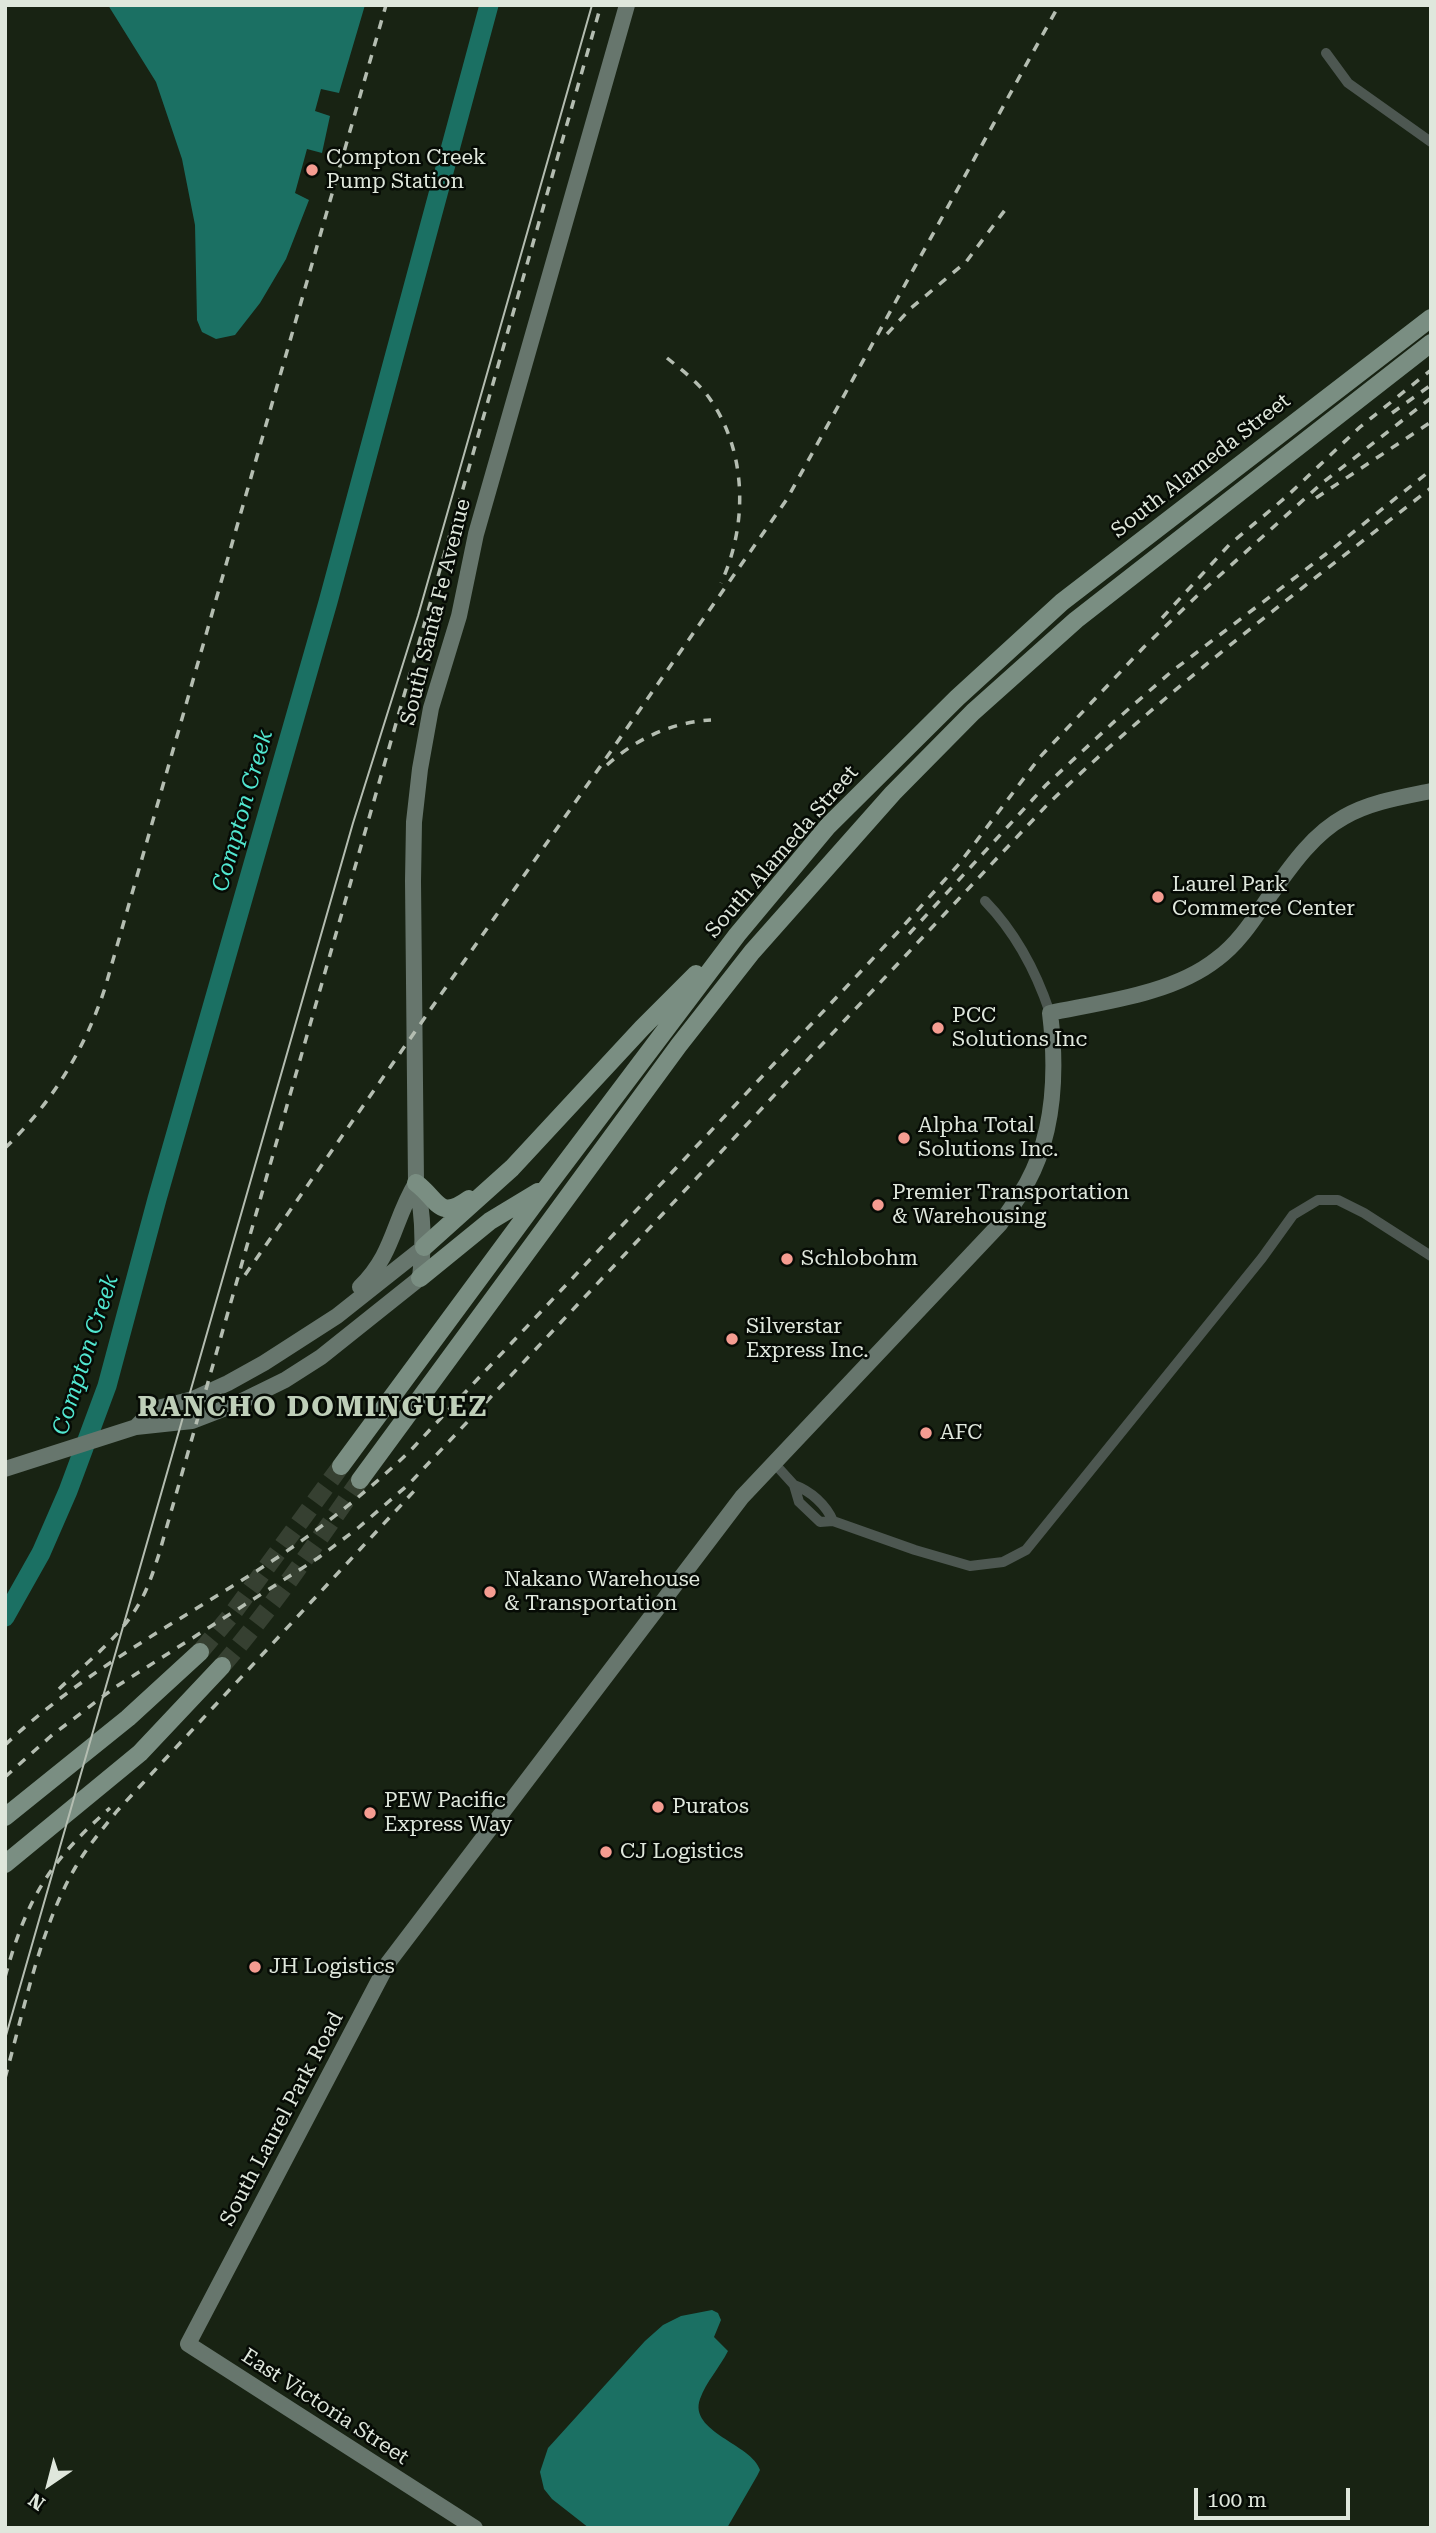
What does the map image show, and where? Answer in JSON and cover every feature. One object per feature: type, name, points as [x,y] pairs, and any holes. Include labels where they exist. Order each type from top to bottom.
[{"type":"main road","name":"South Alameda Street","points":[[341,1466],[737,936],[835,819],[957,698],[1062,603],[1431,318]]},
{"type":"main road","name":"South Alameda Street","points":[[359,1480],[679,1045],[752,952],[893,793],[972,712],[1076,620],[1431,343]]},
{"type":"main road","points":[[424,1248],[512,1168],[642,1028],[737,936]]},
{"type":"main road","points":[[416,1183],[429,1193],[439,1207],[445,1210],[453,1209],[512,1168]]},
{"type":"main road","points":[[420,1278],[490,1221],[547,1187],[589,1168]]},
{"type":"main road","points":[[5,1816],[128,1718],[200,1652]]},
{"type":"main road","points":[[5,1864],[139,1753],[222,1666]]},
{"type":"street","name":"South Santa Fe Avenue","points":[[420,1278],[424,1248],[422,1210],[416,1183],[413,871],[420,769],[430,708],[459,615],[484,507],[627,5]]},
{"type":"street","points":[[1326,53],[1348,83],[1431,142]]},
{"type":"street","points":[[1050,1013],[1133,995],[1196,972],[1216,960],[1236,942],[1296,859],[1343,817],[1369,806],[1431,791]]},
{"type":"street","name":"South Laurel Park Road","points":[[207,2308],[388,1963],[735,1506],[1000,1224],[1028,1182],[1044,1138],[1054,1088],[1054,1041],[1050,1013],[1033,968],[1012,932],[985,901]]},
{"type":"street","points":[[337,1316],[382,1262],[397,1229],[403,1205],[416,1183]]},
{"type":"street","points":[[774,1463],[794,1485],[813,1496],[829,1512],[833,1521],[970,1566],[1003,1562],[1027,1550],[1262,1258],[1293,1215],[1318,1200],[1338,1200],[1364,1213],[1431,1256]]},
{"type":"street","points":[[136,1427],[154,1409],[193,1399],[264,1363],[337,1316],[424,1248]]},
{"type":"street","points":[[5,1469],[136,1427],[192,1421],[236,1405],[278,1384],[321,1357],[420,1278]]},
{"type":"street","points":[[264,1363],[278,1384]]},
{"type":"street","name":"East Victoria Street","points":[[207,2308],[188,2344],[475,2528]]},
{"type":"water","points":[[108,5],[365,5],[339,93],[321,89],[315,111],[330,116],[322,153],[307,149],[295,193],[309,200],[286,259],[260,303],[235,335],[216,339],[202,332],[197,320],[195,225],[182,159],[156,82]]},
{"type":"water","points":[[712,2310],[718,2313],[721,2320],[714,2337],[728,2351],[700,2399],[699,2410],[703,2420],[712,2429],[755,2461],[760,2470],[757,2476],[727,2528],[589,2528],[552,2499],[544,2489],[540,2472],[548,2448],[645,2341],[663,2325],[681,2316]]},
{"type":"waterway","name":"Compton Creek","points":[[5,1617],[41,1553],[68,1491],[107,1386],[157,1199],[328,602],[489,5]]},
{"type":"tunnel","points":[[200,1652],[233,1613],[341,1466]]},
{"type":"tunnel","points":[[222,1666],[276,1598],[360,1480]]},
{"type":"tram line","points":[[5,2039],[353,823],[418,616],[592,5]]},
{"type":"railway","points":[[5,1148],[38,1113],[65,1074],[88,1032],[105,988],[386,5]]},
{"type":"railway","points":[[59,1689],[104,1648],[133,1613],[144,1595],[159,1554],[601,5]]},
{"type":"railway","points":[[245,1275],[787,499],[1059,5]]},
{"type":"railway","points":[[887,334],[911,308],[966,262],[1005,210]]},
{"type":"railway","points":[[667,358],[696,382],[710,399],[722,420],[737,465],[740,489],[736,537],[721,583]]},
{"type":"railway","points":[[1162,618],[1229,545],[1286,497],[1360,427],[1431,370]]},
{"type":"railway","points":[[1392,413],[1431,385]]},
{"type":"railway","points":[[5,1745],[35,1718],[100,1669],[309,1536],[361,1495],[410,1451],[897,933],[959,864],[1040,757],[1144,647],[1321,484],[1431,398]]},
{"type":"railway","points":[[1316,498],[1431,422]]},
{"type":"railway","points":[[909,934],[1046,785],[1116,720],[1171,672],[1431,470]]},
{"type":"railway","points":[[5,1777],[51,1736],[114,1688],[318,1558],[409,1484],[1047,805],[1187,681],[1431,488]]},
{"type":"railway","points":[[607,765],[630,747],[655,734],[682,724],[711,720]]},
{"type":"railway","points":[[5,2078],[42,1943],[63,1891],[85,1853],[117,1811],[416,1489]]},
{"type":"railway","points":[[5,1977],[22,1925],[43,1883],[71,1846],[110,1808]]},
{"type":"place","name":"Compton Creek Pump Station","points":[[312,170]]},
{"type":"place","name":"Laurel Park Commerce Center","points":[[1158,897]]},
{"type":"place","name":"PCC Solutions Inc","points":[[938,1028]]},
{"type":"place","name":"Alpha Total Solutions Inc.","points":[[904,1138]]},
{"type":"place","name":"Premier Transportation & Warehousing","points":[[878,1205]]},
{"type":"place","name":"Schlobohm","points":[[787,1259]]},
{"type":"place","name":"Silverstar Express Inc.","points":[[732,1339]]},
{"type":"place","name":"AFC","points":[[926,1433]]},
{"type":"place","name":"Nakano Warehouse & Transportation","points":[[490,1592]]},
{"type":"place","name":"Puratos","points":[[658,1807]]},
{"type":"place","name":"PEW Pacific Express Way","points":[[370,1813]]},
{"type":"place","name":"CJ Logistics","points":[[606,1852]]},
{"type":"place","name":"JH Logistics","points":[[255,1967]]},
{"type":"district","name":"RANCHO DOMINGUEZ","points":[[313,1408]]}]
